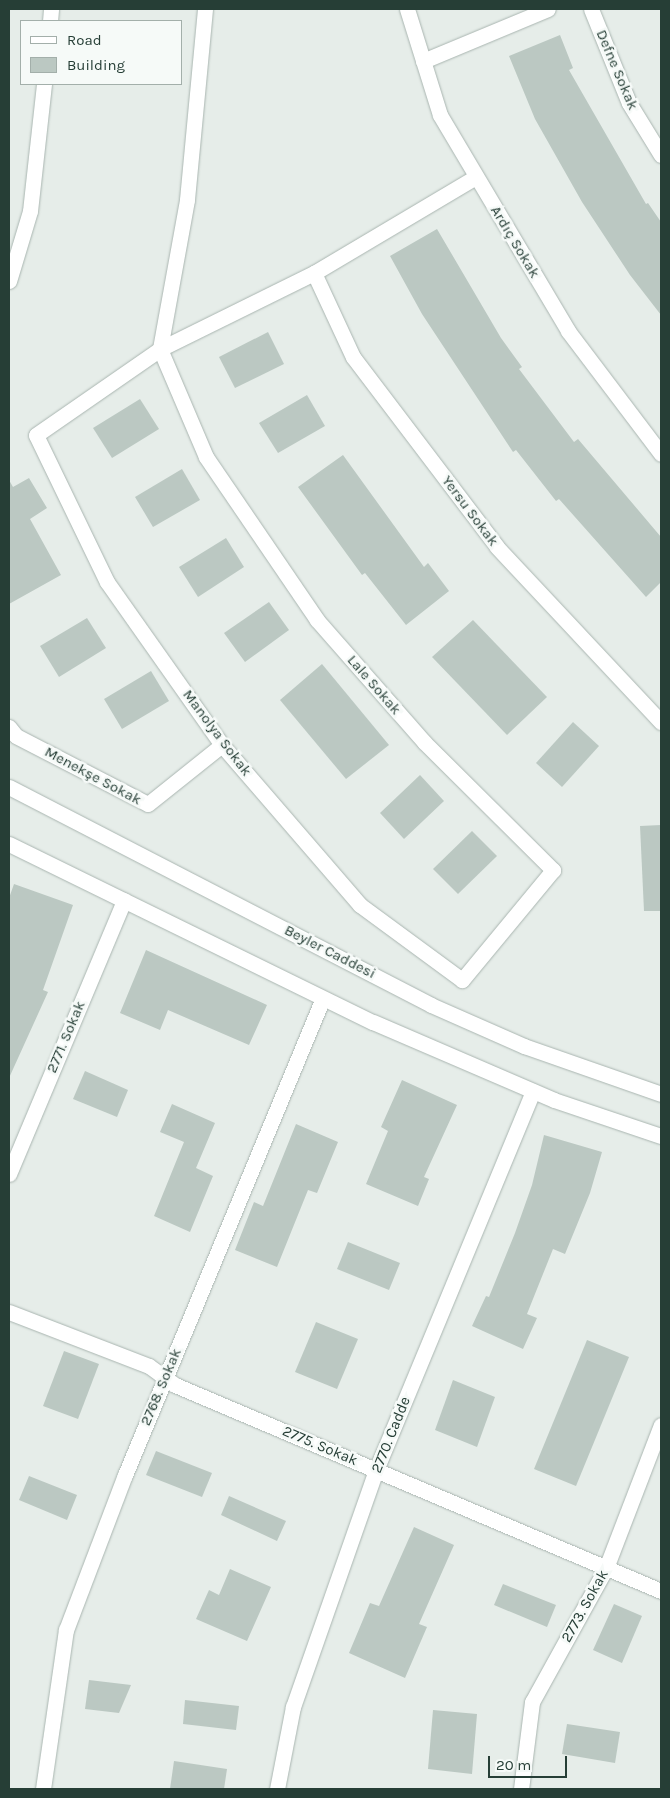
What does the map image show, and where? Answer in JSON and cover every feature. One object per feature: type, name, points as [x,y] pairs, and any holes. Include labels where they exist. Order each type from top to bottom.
[{"type":"street","points":[[160,349],[187,200],[205,9]]},
{"type":"street","name":"Ardıç Sokak","points":[[407,9],[440,115],[568,331],[661,454]]},
{"type":"street","points":[[423,61],[548,9]]},
{"type":"street","name":"Defne Sokak","points":[[591,9],[629,103],[661,155]]},
{"type":"street","points":[[9,281],[30,211],[44,85]]},
{"type":"street","points":[[160,349],[314,273],[476,177]]},
{"type":"street","name":"Yersu Sokak","points":[[314,273],[353,357],[497,547],[661,722]]},
{"type":"street","name":"Manolya Sokak","points":[[160,349],[36,435],[107,582],[222,744],[360,905],[462,980]]},
{"type":"street","name":"Lale Sokak","points":[[160,349],[206,457],[317,620],[424,742],[553,870],[462,980]]},
{"type":"street","name":"Menekşe Sokak","points":[[9,727],[16,736],[148,804],[222,744]]},
{"type":"street","name":"Beyler Caddesi","points":[[9,787],[431,1005],[524,1046],[661,1094]]},
{"type":"street","points":[[9,844],[323,998],[534,1091],[661,1136]]},
{"type":"street","name":"2771. Sokak","points":[[9,1174],[124,900]]},
{"type":"street","name":"2768. Sokak","points":[[42,1789],[66,1630],[165,1378],[323,998]]},
{"type":"street","name":"2770. Cadde","points":[[277,1789],[293,1708],[376,1470],[534,1091]]},
{"type":"street","name":"2775. Sokak","points":[[9,1312],[149,1366],[175,1385],[661,1591]]},
{"type":"street","name":"2773. Sokak","points":[[521,1789],[532,1702],[606,1568],[661,1425]]},
{"type":"building","points":[[560,35],[573,68],[569,70],[646,204],[648,203],[661,222],[661,315],[630,275],[582,202],[535,119],[509,56]]},
{"type":"building","points":[[437,229],[501,338],[522,367],[519,369],[574,442],[578,439],[661,537],[661,582],[646,597],[559,499],[556,501],[516,450],[513,452],[422,314],[390,256]]},
{"type":"building","points":[[268,332],[284,364],[235,388],[219,357]]},
{"type":"building","points":[[307,395],[325,426],[278,453],[259,423]]},
{"type":"building","points":[[140,399],[159,429],[112,458],[93,428]]},
{"type":"building","points":[[343,455],[424,567],[428,563],[449,591],[406,625],[365,573],[362,575],[298,487]]},
{"type":"building","points":[[182,469],[200,500],[153,527],[135,497]]},
{"type":"building","points":[[29,478],[47,508],[30,519],[61,575],[9,604],[9,480],[13,487]]},
{"type":"building","points":[[226,538],[244,567],[198,597],[179,567]]},
{"type":"building","points":[[269,602],[289,630],[245,662],[224,633]]},
{"type":"building","points":[[87,618],[106,648],[59,677],[40,646]]},
{"type":"building","points":[[473,620],[547,697],[507,735],[432,657]]},
{"type":"building","points":[[322,664],[389,745],[346,779],[280,700]]},
{"type":"building","points":[[151,671],[169,701],[122,729],[104,699]]},
{"type":"building","points":[[573,722],[599,746],[562,787],[536,763]]},
{"type":"building","points":[[420,775],[444,801],[404,839],[380,813]]},
{"type":"building","points":[[661,825],[661,911],[644,911],[640,826]]},
{"type":"building","points":[[472,831],[497,856],[458,894],[433,869]]},
{"type":"building","points":[[14,884],[73,905],[43,990],[48,992],[9,1078],[9,898]]},
{"type":"building","points":[[146,950],[267,1005],[249,1045],[168,1010],[160,1030],[120,1013]]},
{"type":"building","points":[[85,1071],[128,1090],[117,1117],[73,1099]]},
{"type":"building","points":[[402,1080],[457,1105],[424,1177],[429,1179],[418,1206],[366,1184],[388,1131],[381,1127]]},
{"type":"building","points":[[172,1104],[215,1123],[196,1168],[213,1176],[190,1232],[154,1216],[184,1142],[160,1132]]},
{"type":"building","points":[[296,1124],[338,1142],[317,1193],[308,1190],[277,1267],[235,1250],[254,1202],[263,1206]]},
{"type":"building","points":[[544,1135],[602,1152],[590,1193],[565,1254],[553,1249],[527,1314],[537,1318],[523,1349],[472,1326],[486,1296],[489,1297],[515,1233],[532,1185]]},
{"type":"building","points":[[348,1242],[400,1263],[389,1290],[337,1269]]},
{"type":"building","points":[[316,1322],[358,1339],[337,1389],[295,1372]]},
{"type":"building","points":[[587,1340],[629,1357],[576,1486],[534,1469]]},
{"type":"building","points":[[64,1351],[99,1364],[78,1419],[43,1406]]},
{"type":"building","points":[[453,1380],[495,1397],[477,1447],[435,1430]]},
{"type":"building","points":[[156,1451],[212,1473],[202,1497],[146,1475]]},
{"type":"building","points":[[29,1476],[77,1495],[67,1520],[19,1500]]},
{"type":"building","points":[[229,1496],[286,1521],[277,1541],[221,1515]]},
{"type":"building","points":[[414,1527],[454,1545],[419,1624],[427,1627],[405,1678],[349,1653],[370,1603],[379,1606]]},
{"type":"building","points":[[230,1569],[271,1587],[247,1641],[196,1619],[209,1590],[219,1595]]},
{"type":"building","points":[[503,1584],[556,1605],[547,1627],[494,1605]]},
{"type":"building","points":[[614,1604],[642,1616],[622,1663],[593,1650]]},
{"type":"building","points":[[89,1680],[131,1685],[119,1713],[85,1709]]},
{"type":"building","points":[[185,1700],[239,1706],[236,1730],[183,1724]]},
{"type":"building","points":[[433,1710],[477,1714],[472,1774],[428,1769]]},
{"type":"building","points":[[567,1724],[620,1732],[615,1763],[562,1754]]},
{"type":"building","points":[[174,1761],[227,1769],[224,1789],[170,1789]]}]
